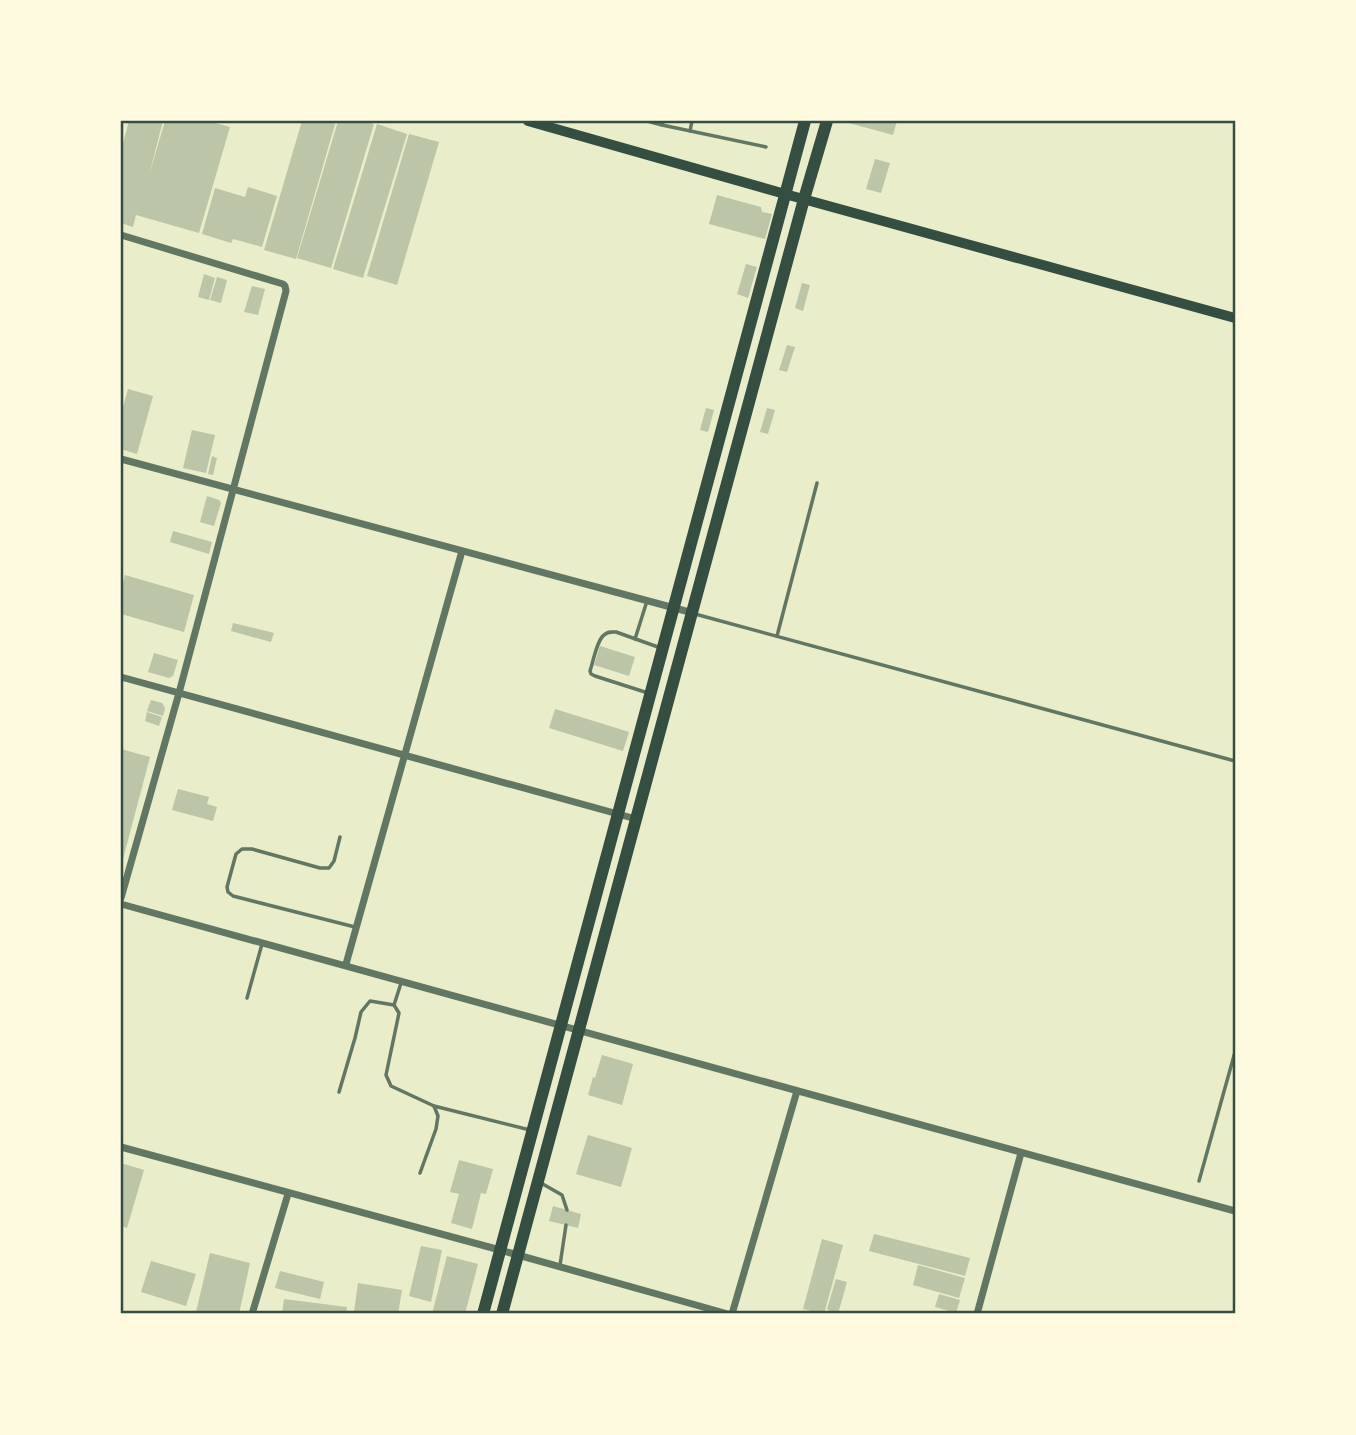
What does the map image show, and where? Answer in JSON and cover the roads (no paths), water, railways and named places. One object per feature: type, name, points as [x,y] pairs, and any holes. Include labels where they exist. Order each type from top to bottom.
[{"type":"main road","points":[[528,121],[1235,318]]},
{"type":"main road","points":[[483,1314],[805,121]]},
{"type":"main road","points":[[502,1314],[827,121]]},
{"type":"street","points":[[121,235],[283,284],[286,291],[179,693],[121,898]]},
{"type":"street","points":[[121,459],[693,613]]},
{"type":"street","points":[[346,964],[462,551]]},
{"type":"street","points":[[121,677],[637,820]]},
{"type":"street","points":[[121,904],[1235,1211]]},
{"type":"street","points":[[121,1147],[730,1314],[797,1091]]},
{"type":"street","points":[[977,1314],[1021,1153]]},
{"type":"street","points":[[252,1314],[288,1194]]},
{"type":"lane","points":[[647,121],[766,147]]},
{"type":"lane","points":[[690,131],[692,121]]},
{"type":"lane","points":[[777,636],[817,483]]},
{"type":"lane","points":[[635,639],[647,601]]},
{"type":"lane","points":[[693,613],[1235,761]]},
{"type":"lane","points":[[651,694],[595,677],[590,671],[604,634],[616,632],[664,649]]},
{"type":"lane","points":[[340,837],[334,861],[329,868],[320,868],[252,849],[242,849],[236,854],[227,887],[233,896],[357,927]]},
{"type":"lane","points":[[247,998],[262,942]]},
{"type":"lane","points":[[394,1005],[402,980]]},
{"type":"lane","points":[[339,1092],[361,1012],[370,1001],[394,1005],[399,1013],[386,1075],[391,1086],[434,1107],[532,1130]]},
{"type":"lane","points":[[1199,1181],[1235,1052]]},
{"type":"lane","points":[[420,1173],[436,1129],[438,1116],[434,1107]]},
{"type":"lane","points":[[538,1181],[562,1195],[567,1210]]},
{"type":"lane","points":[[559,1267],[566,1225]]}]
